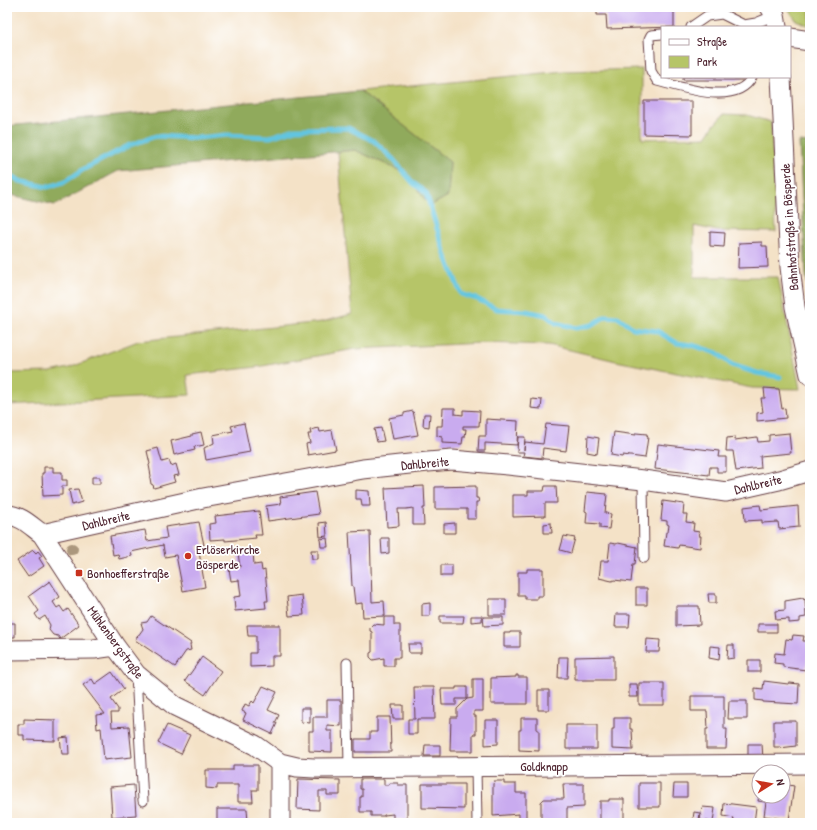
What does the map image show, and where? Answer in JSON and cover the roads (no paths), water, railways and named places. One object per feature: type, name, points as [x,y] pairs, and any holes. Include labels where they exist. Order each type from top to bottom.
[{"type":"street","points":[[791,38],[810,41]]},
{"type":"street","name":"Bahnhofstraße in Bösperde","points":[[781,78],[790,267],[795,308],[810,376]]},
{"type":"street","name":"Dahlbreite","points":[[42,534],[203,498],[363,469],[452,460],[643,480],[726,492],[779,480],[810,471]]},
{"type":"street","name":"Mühlenbergstraße","points":[[7,515],[11,515],[25,521],[42,534],[115,646],[136,674],[175,706],[255,745],[280,763]]},
{"type":"street","points":[[7,650],[94,650],[115,646]]},
{"type":"street","points":[[280,763],[280,823]]},
{"type":"street","name":"Goldknapp","points":[[280,763],[297,767],[314,768],[809,763]]},
{"type":"lane","points":[[692,26],[707,16],[722,14],[744,25],[750,25],[774,16]]},
{"type":"lane","points":[[661,34],[651,35],[649,39],[651,71],[657,80],[708,92],[728,93],[748,84],[751,78]]},
{"type":"lane","points":[[643,480],[644,558]]},
{"type":"lane","points":[[347,663],[349,767]]},
{"type":"lane","points":[[136,674],[143,801]]},
{"type":"lane","points":[[476,766],[476,823]]},
{"type":"waterway","points":[[7,173],[20,181],[47,187],[63,183],[84,169],[130,145],[156,136],[197,138],[227,135],[270,137],[295,129],[348,128],[374,141],[393,159],[413,183],[426,193],[445,254],[461,294],[477,299],[497,309],[526,311],[546,315],[556,323],[576,328],[592,325],[606,316],[618,317],[633,328],[657,331],[677,343],[692,345],[717,353],[732,365],[757,373],[780,377]]},
{"type":"place","name":"Erlöserkirche Bösperde","points":[[188,556]]},
{"type":"place","name":"Bonhoefferstraße","points":[[79,573]]}]
